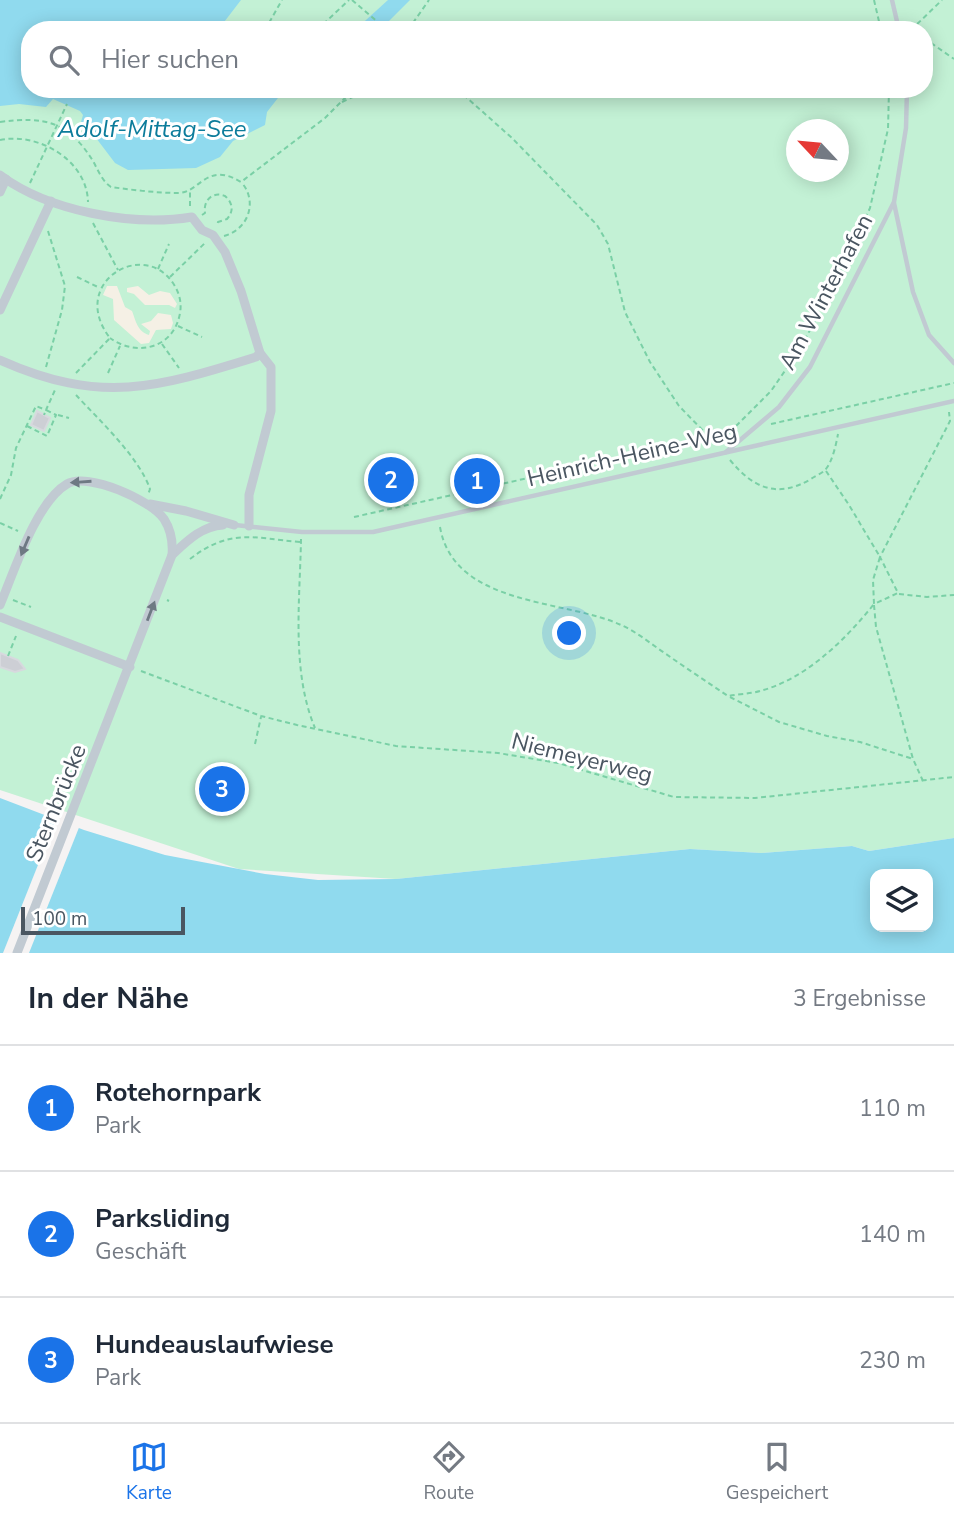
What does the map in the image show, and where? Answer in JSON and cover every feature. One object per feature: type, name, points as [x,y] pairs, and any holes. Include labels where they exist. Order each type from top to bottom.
[{"type":"street","points":[[0,192],[3,177],[51,201],[86,211],[128,219],[176,220],[192,217],[202,230],[213,235],[230,261],[260,352],[271,367],[271,411],[249,495],[249,526]]},
{"type":"street","points":[[0,308],[51,201]]},
{"type":"street","points":[[0,360],[62,383],[128,388],[186,379],[256,356],[260,352]]},
{"type":"street","points":[[2,601],[44,506],[67,484],[76,481],[89,480],[147,504],[163,518],[169,529],[172,555]]},
{"type":"street","name":"Heinrich-Heine-Weg","points":[[147,504],[186,511],[234,525]]},
{"type":"street","name":"Heinrich-Heine-Weg","points":[[172,555],[191,538],[207,529],[220,524],[234,525]]},
{"type":"street","name":"Sternbrücke","points":[[17,953],[119,697],[172,555]]},
{"type":"street","points":[[0,617],[130,667]]},
{"type":"lane","points":[[892,0],[897,21]]},
{"type":"lane","name":"Am Winterhafen","points":[[725,453],[779,407],[810,367],[894,202],[906,128],[907,98]]},
{"type":"lane","name":"Am Winterhafen","points":[[894,202],[920,313],[929,335],[954,363]]},
{"type":"lane","name":"Heinrich-Heine-Weg","points":[[234,525],[302,532],[373,532],[951,402]]},
{"type":"path","points":[[270,21],[282,0]]},
{"type":"path","points":[[327,21],[350,0],[377,21]]},
{"type":"path","points":[[414,21],[429,0]]},
{"type":"path","points":[[874,0],[879,21]]},
{"type":"path","points":[[921,21],[942,0]]},
{"type":"path","points":[[933,44],[954,59]]},
{"type":"path","points":[[241,182],[325,118],[345,98]]},
{"type":"path","points":[[340,103],[351,98]]},
{"type":"path","points":[[467,98],[512,138],[597,225],[608,244],[625,312],[650,362],[679,405],[745,477],[762,487],[783,490],[801,485],[825,470],[838,428]]},
{"type":"path","points":[[730,432],[771,391],[798,352],[833,288],[870,208],[888,129],[889,98]]},
{"type":"path","points":[[27,190],[67,105]]},
{"type":"path","points":[[0,122],[44,120],[69,131],[110,186],[178,193],[190,189],[205,178],[215,176],[228,176],[241,182],[246,188],[249,201],[246,221],[234,233],[213,235],[169,277]]},
{"type":"path","points":[[0,140],[22,138],[48,146],[65,158],[81,176],[88,194],[86,211],[118,270]]},
{"type":"path","points":[[190,189],[190,201]]},
{"type":"path","points":[[205,213],[205,203],[209,197],[216,194],[225,196],[232,204],[232,211],[227,219],[218,222]]},
{"type":"path","points":[[43,378],[65,286],[44,216]]},
{"type":"path","points":[[158,269],[169,244]]},
{"type":"path","points":[[131,265],[158,269],[169,277],[180,299],[177,325],[162,343],[150,348],[120,346],[101,327],[97,301],[101,288],[118,270],[131,265]]},
{"type":"path","points":[[77,277],[101,288]]},
{"type":"path","points":[[177,325],[202,337]]},
{"type":"path","points":[[44,415],[62,383],[110,338]]},
{"type":"path","points":[[162,343],[186,379]]},
{"type":"path","points":[[108,373],[120,346]]},
{"type":"path","points":[[62,383],[105,424],[145,475],[150,489]]},
{"type":"path","name":"Heinrich-Heine-Weg","points":[[354,517],[954,383]]},
{"type":"path","points":[[923,781],[914,759],[876,627],[873,580],[880,557],[950,421],[951,402]]},
{"type":"path","points":[[0,499],[12,475],[16,448],[36,406],[69,418]]},
{"type":"path","points":[[26,426],[47,436],[57,415]]},
{"type":"path","points":[[825,470],[880,557],[898,593]]},
{"type":"path","points":[[438,519],[442,538],[455,561],[477,580],[517,598],[618,624],[728,696],[779,722],[860,742],[914,759]]},
{"type":"path","points":[[0,523],[29,536]]},
{"type":"path","points":[[190,559],[220,540],[244,537],[301,542],[299,605],[302,680],[306,706],[315,729]]},
{"type":"path","points":[[728,696],[760,691],[786,681],[810,667],[858,624],[874,604],[898,593],[927,597],[954,595]]},
{"type":"path","points":[[2,601],[31,607]]},
{"type":"path","points":[[8,656],[16,636]]},
{"type":"path","name":"Niemeyerweg","points":[[130,667],[261,716],[315,729],[396,746],[498,753],[558,763],[638,788],[688,798],[755,798],[954,777]]},
{"type":"path","points":[[255,744],[261,716]]},
{"type":"green space","points":[[0,0],[954,0],[954,838],[869,851],[852,846],[761,853],[690,849],[396,879],[239,869],[0,790]]},
{"type":"sand","points":[[107,286],[117,286],[125,307],[132,311],[142,331],[149,335],[150,331],[141,324],[151,321],[158,313],[171,315],[171,329],[156,330],[149,343],[141,344],[114,320],[113,299],[103,295]]},
{"type":"sand","points":[[138,286],[149,295],[160,291],[170,293],[177,304],[175,308],[169,305],[145,305],[134,294],[127,292],[127,288]]},
{"type":"water","name":"Adolf-Mittag-See","points":[[0,0],[241,0],[225,21],[21,21],[21,98],[278,98],[267,112],[265,125],[233,141],[220,157],[196,168],[128,170],[115,163],[81,122],[83,115],[80,111],[53,99],[46,107],[19,104],[0,106]]},
{"type":"water","points":[[388,0],[410,0],[389,21],[365,21]]},
{"type":"water","points":[[0,798],[84,830],[165,855],[265,874],[318,880],[396,879],[690,849],[761,853],[852,846],[869,851],[954,838],[954,953],[0,953]]},
{"type":"pier","points":[[57,817],[80,825],[29,953],[3,953]]},
{"type":"building","points":[[37,411],[50,418],[44,431],[31,425]]},
{"type":"building","points":[[0,653],[18,660],[25,669],[15,672],[0,667]]},
{"type":"place","name":"Parksliding","points":[[391,480]]},
{"type":"place","name":"Rotehornpark","points":[[477,481]]},
{"type":"place","name":"Hundeauslaufwiese","points":[[222,789]]}]
